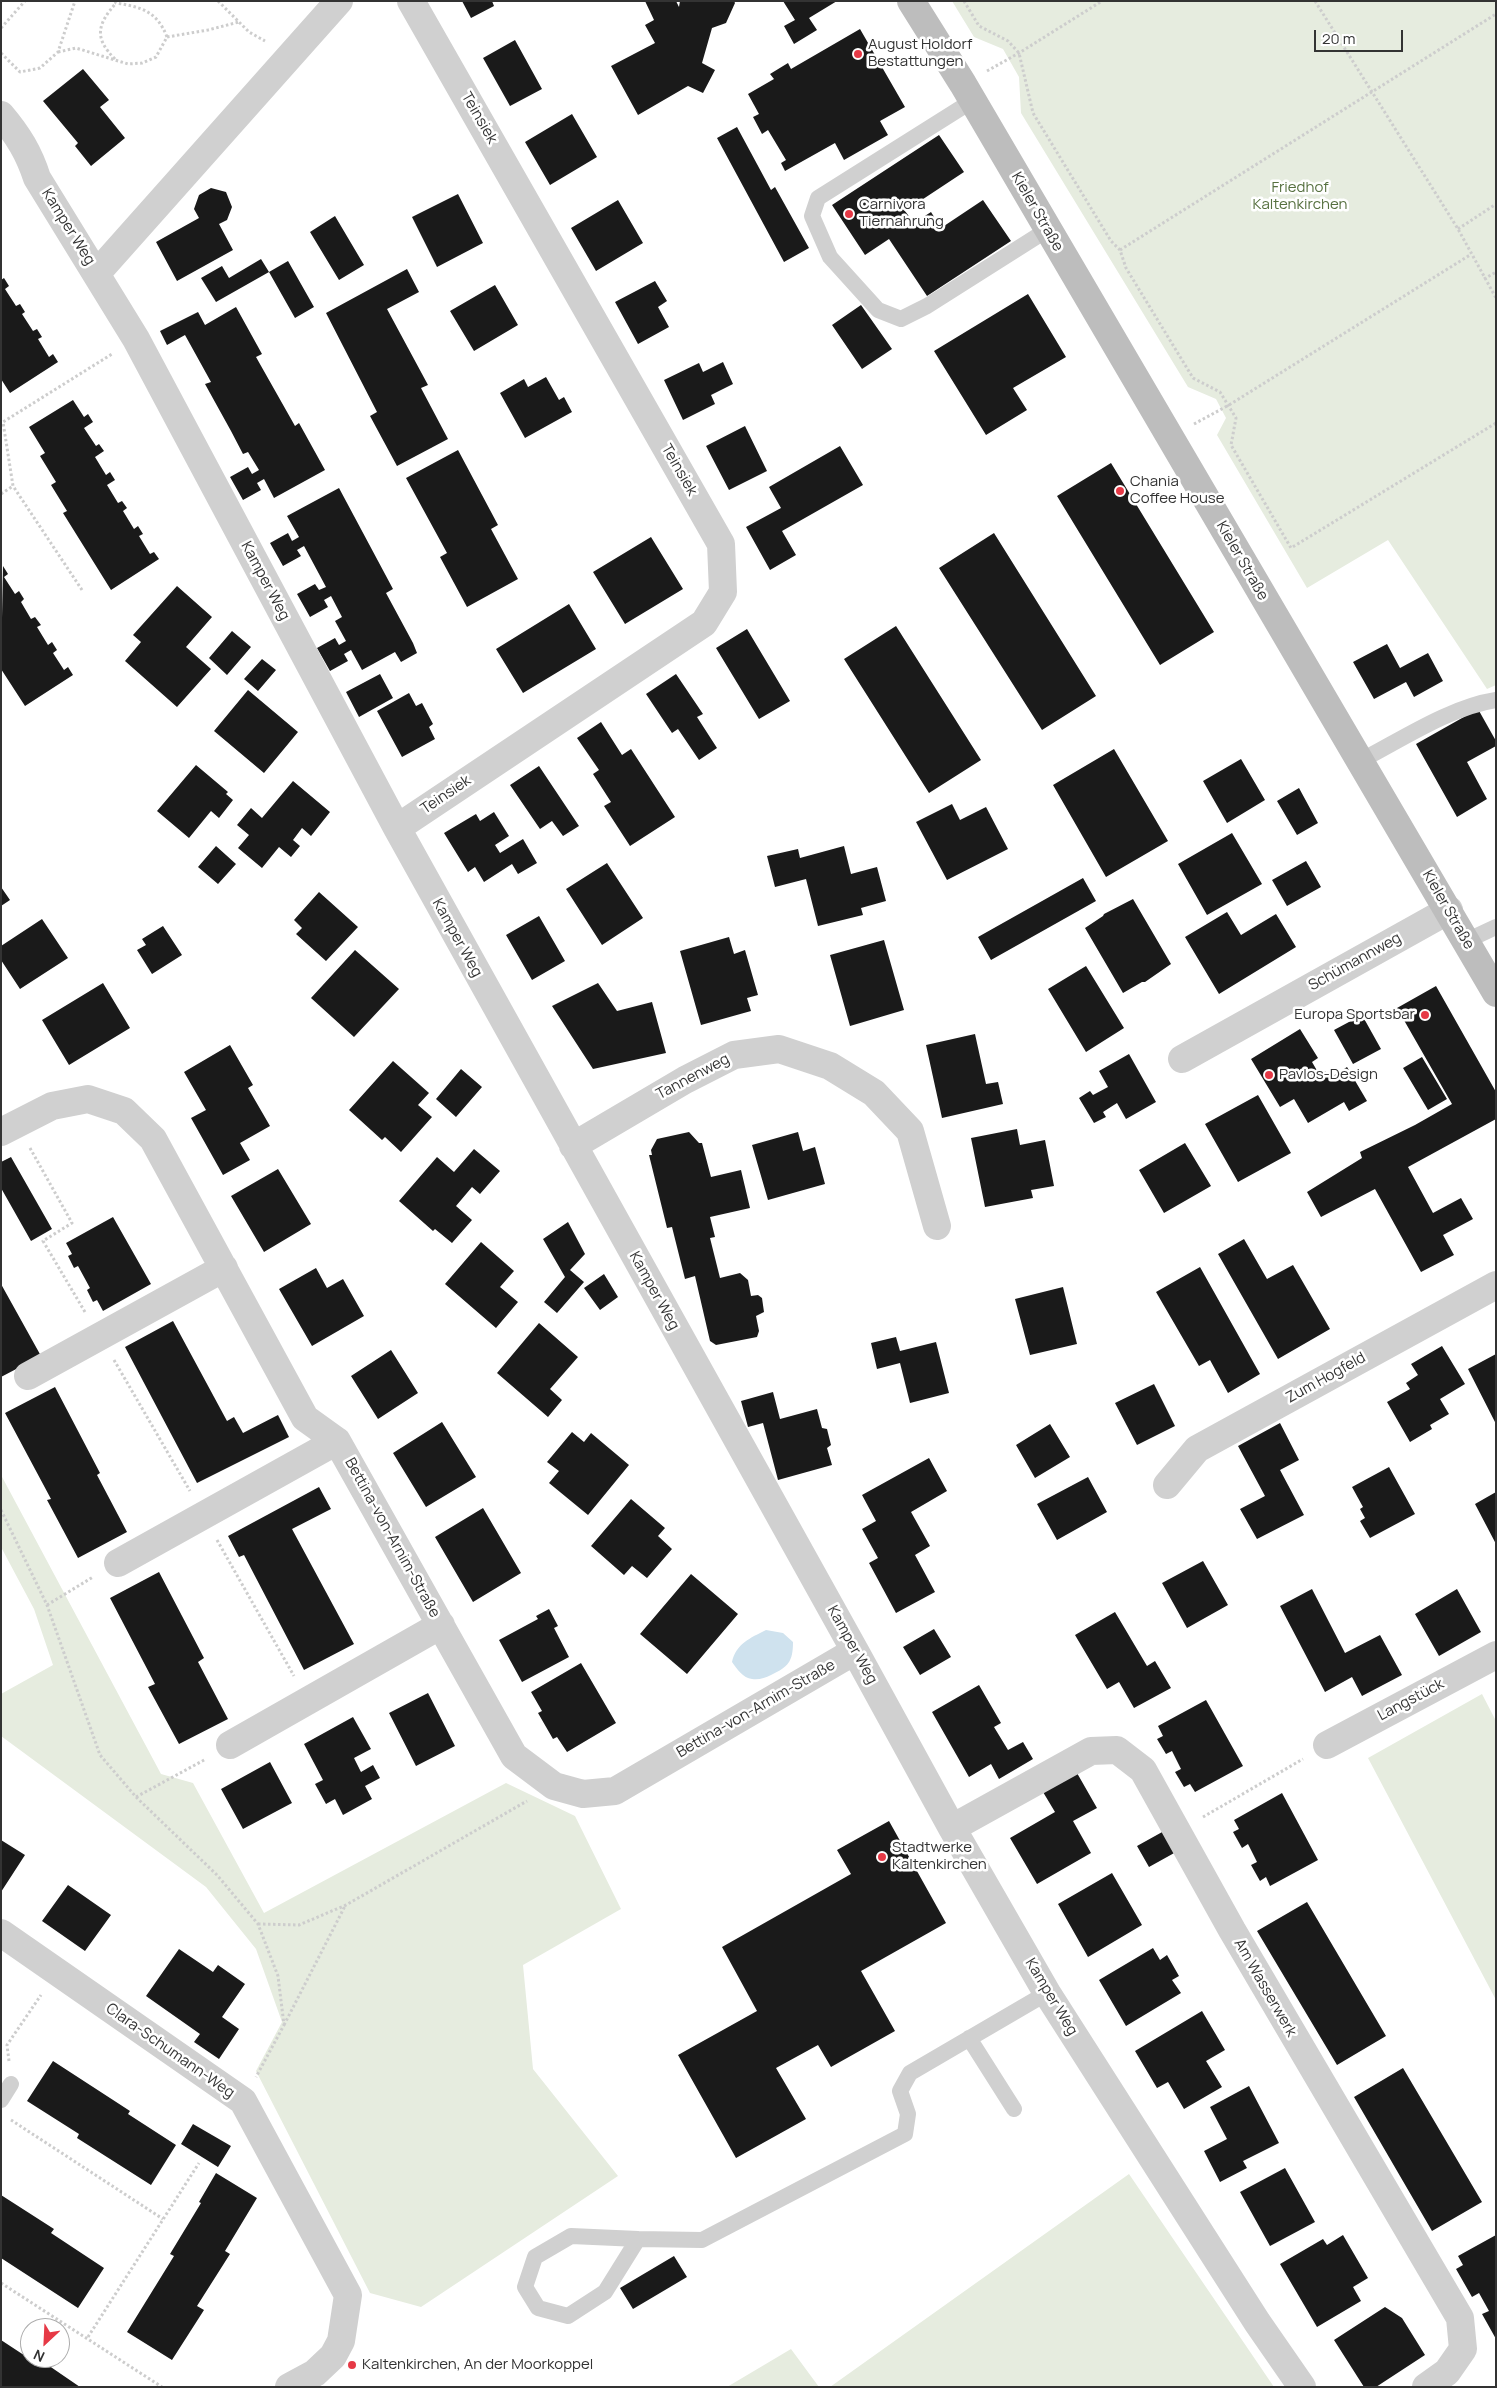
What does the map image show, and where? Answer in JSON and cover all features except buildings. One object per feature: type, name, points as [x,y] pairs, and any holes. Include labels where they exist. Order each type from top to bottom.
[{"type":"main road","name":"Kieler Straße","points":[[911,1],[1048,230],[1496,993]]},
{"type":"street","points":[[97,273],[339,1]]},
{"type":"street","name":"Teinsiek","points":[[396,828],[704,623],[723,592],[721,544],[411,1]]},
{"type":"street","name":"Kamper Weg","points":[[1,114],[17,133],[29,154],[37,178],[136,339],[396,828],[855,1650],[952,1828],[1047,1993],[1257,2322],[1302,2387]]},
{"type":"street","name":"Kamper Weg","points":[[1,143],[15,160],[37,178]]},
{"type":"street","name":"Schümannweg","points":[[1182,1059],[1449,910]]},
{"type":"street","name":"Tannenweg","points":[[573,1146],[685,1080],[734,1055],[779,1050],[830,1066],[874,1093],[910,1131],[937,1226]]},
{"type":"street","name":"Bettina-von-Arnim-Straße","points":[[9,1128],[52,1106],[88,1099],[124,1111],[153,1139],[305,1418],[337,1441],[514,1756],[554,1786],[582,1794],[615,1791],[855,1650]]},
{"type":"street","points":[[28,1376],[224,1268]]},
{"type":"street","name":"Zum Hogfeld","points":[[1167,1485],[1197,1449],[1496,1285]]},
{"type":"street","points":[[118,1563],[337,1441]]},
{"type":"street","points":[[230,1745],[440,1625]]},
{"type":"street","name":"Langstück","points":[[1327,1746],[1496,1655]]},
{"type":"street","name":"Am Wasserwerk","points":[[952,1828],[1091,1751],[1117,1750],[1143,1770],[1232,1930],[1460,2318],[1463,2349],[1447,2372],[1426,2387]]},
{"type":"street","name":"Clara-Schumann-Weg","points":[[1,1933],[243,2102],[348,2295],[341,2341],[333,2356],[316,2373],[289,2387]]},
{"type":"lane","points":[[967,93],[818,198],[812,216],[830,257],[878,310],[900,319],[927,306],[1048,230]]},
{"type":"lane","points":[[1360,761],[1452,714],[1482,702],[1496,700]]},
{"type":"lane","points":[[1466,941],[1496,927]]},
{"type":"lane","points":[[638,2239],[605,2292],[568,2316],[538,2308],[525,2287],[535,2257],[570,2236],[702,2240],[905,2134],[908,2114],[900,2091],[910,2073],[1047,1993]]},
{"type":"lane","points":[[969,2038],[1014,2109]]},
{"type":"lane","points":[[1,2100],[11,2084]]},
{"type":"path","points":[[1,28],[25,1]]},
{"type":"path","points":[[58,52],[75,1]]},
{"type":"path","points":[[218,1],[249,32],[291,56]]},
{"type":"path","points":[[964,1],[979,26],[1008,41],[1019,53],[1033,113],[1111,241],[1120,250],[1126,268],[1193,378],[1220,392],[1229,405],[1236,418],[1231,445],[1291,548],[1496,423]]},
{"type":"path","points":[[967,93],[1019,53],[1102,1]]},
{"type":"path","points":[[1314,1],[1458,229],[1470,255],[1496,298]]},
{"type":"path","points":[[1,53],[20,72],[40,68],[58,52],[76,48],[115,60],[128,64],[142,64],[156,57],[166,37],[162,24],[142,8],[116,2],[107,13],[100,28],[102,47],[115,60]]},
{"type":"path","points":[[1120,250],[1496,14]]},
{"type":"path","points":[[166,37],[208,30],[239,22]]},
{"type":"path","points":[[1458,229],[1496,204]]},
{"type":"path","points":[[1170,438],[1229,405],[1470,255]]},
{"type":"path","points":[[1484,279],[1496,272]]},
{"type":"path","points":[[82,590],[14,486],[2,421],[136,339]]},
{"type":"path","points":[[1,494],[14,486]]},
{"type":"path","points":[[9,1128],[72,1223],[44,1241],[204,1516],[307,1700]]},
{"type":"path","points":[[1,1510],[46,1605],[100,1755],[136,1797],[217,1876],[258,1924],[278,1976],[284,2025]]},
{"type":"path","points":[[46,1605],[118,1563]]},
{"type":"path","points":[[136,1797],[230,1745]]},
{"type":"path","points":[[1178,1831],[1327,1746]]},
{"type":"path","points":[[258,1924],[299,1925],[346,1905],[554,1786]]},
{"type":"path","points":[[243,2102],[346,1905]]},
{"type":"path","points":[[11,2084],[8,2045],[56,1972]]},
{"type":"path","points":[[9,2118],[163,2219]]},
{"type":"path","points":[[88,2338],[199,2163]]},
{"type":"path","points":[[1,2283],[162,2387]]},
{"type":"green space","name":"Friedhof Kaltenkirchen","points":[[952,1],[1496,1],[1496,685],[1487,689],[1388,540],[1307,588],[1217,435],[1226,418],[1216,399],[1188,387],[1021,113],[1019,77],[1003,49],[974,37]]},
{"type":"green space","points":[[1,1475],[161,1774],[193,1783],[264,1913],[506,1783],[575,1816],[621,1909],[523,1965],[533,2069],[618,2176],[421,2307],[370,2293],[256,2071],[282,2022],[256,1949],[206,1887],[1,1736],[1,1694],[53,1665],[34,1609],[1,1547]]},
{"type":"green space","points":[[1482,1694],[1496,1721],[1496,2000],[1368,1758]]},
{"type":"green space","points":[[1129,2174],[1274,2387],[830,2387]]},
{"type":"green space","points":[[791,2349],[819,2387],[727,2387]]},
{"type":"water","points":[[766,1630],[783,1633],[793,1642],[791,1659],[785,1666],[769,1676],[760,1679],[746,1677],[732,1662],[734,1656],[744,1642]]},
{"type":"place","name":"August Holdorf Bestattungen","points":[[858,54]]},
{"type":"place","name":"Carnivora Tiernahrung","points":[[849,214]]},
{"type":"place","name":"Chania Coffee House","points":[[1120,491]]},
{"type":"place","name":"Europa Sportsbar","points":[[1425,1015]]},
{"type":"place","name":"Pavlos-Design","points":[[1269,1075]]},
{"type":"place","name":"Stadtwerke Kaltenkirchen","points":[[882,1857]]},
{"type":"place","name":"Kaltenkirchen, An der Moorkoppel","points":[[352,2365]]}]
